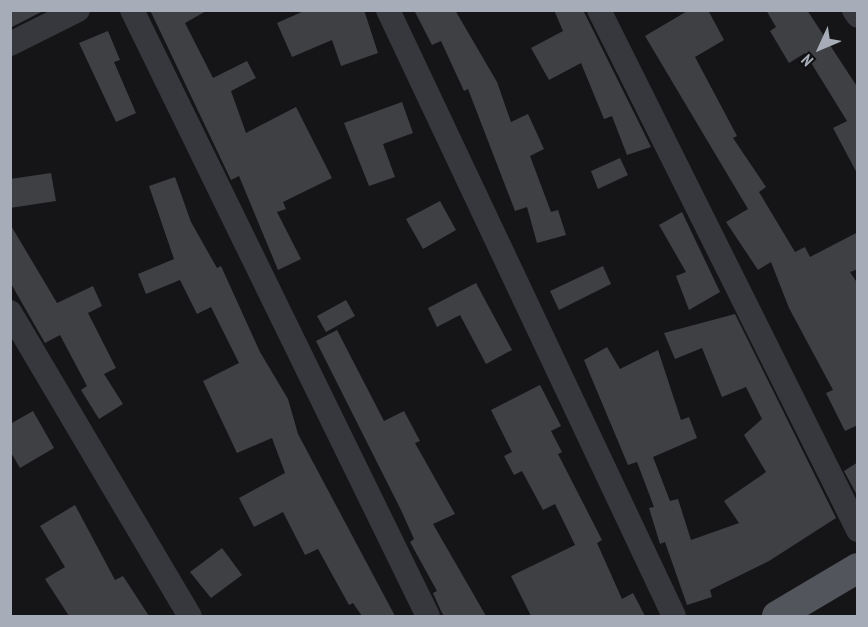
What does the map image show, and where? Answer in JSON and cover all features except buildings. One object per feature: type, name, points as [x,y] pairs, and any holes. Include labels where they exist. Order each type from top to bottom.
[{"type":"main road","points":[[777,616],[858,568]]},
{"type":"street","points":[[10,44],[78,10]]},
{"type":"street","points":[[132,10],[428,616]]},
{"type":"street","points":[[388,10],[674,616]]},
{"type":"street","points":[[599,10],[858,530]]},
{"type":"street","points":[[854,10],[858,16]]},
{"type":"street","points":[[10,312],[190,616]]}]
